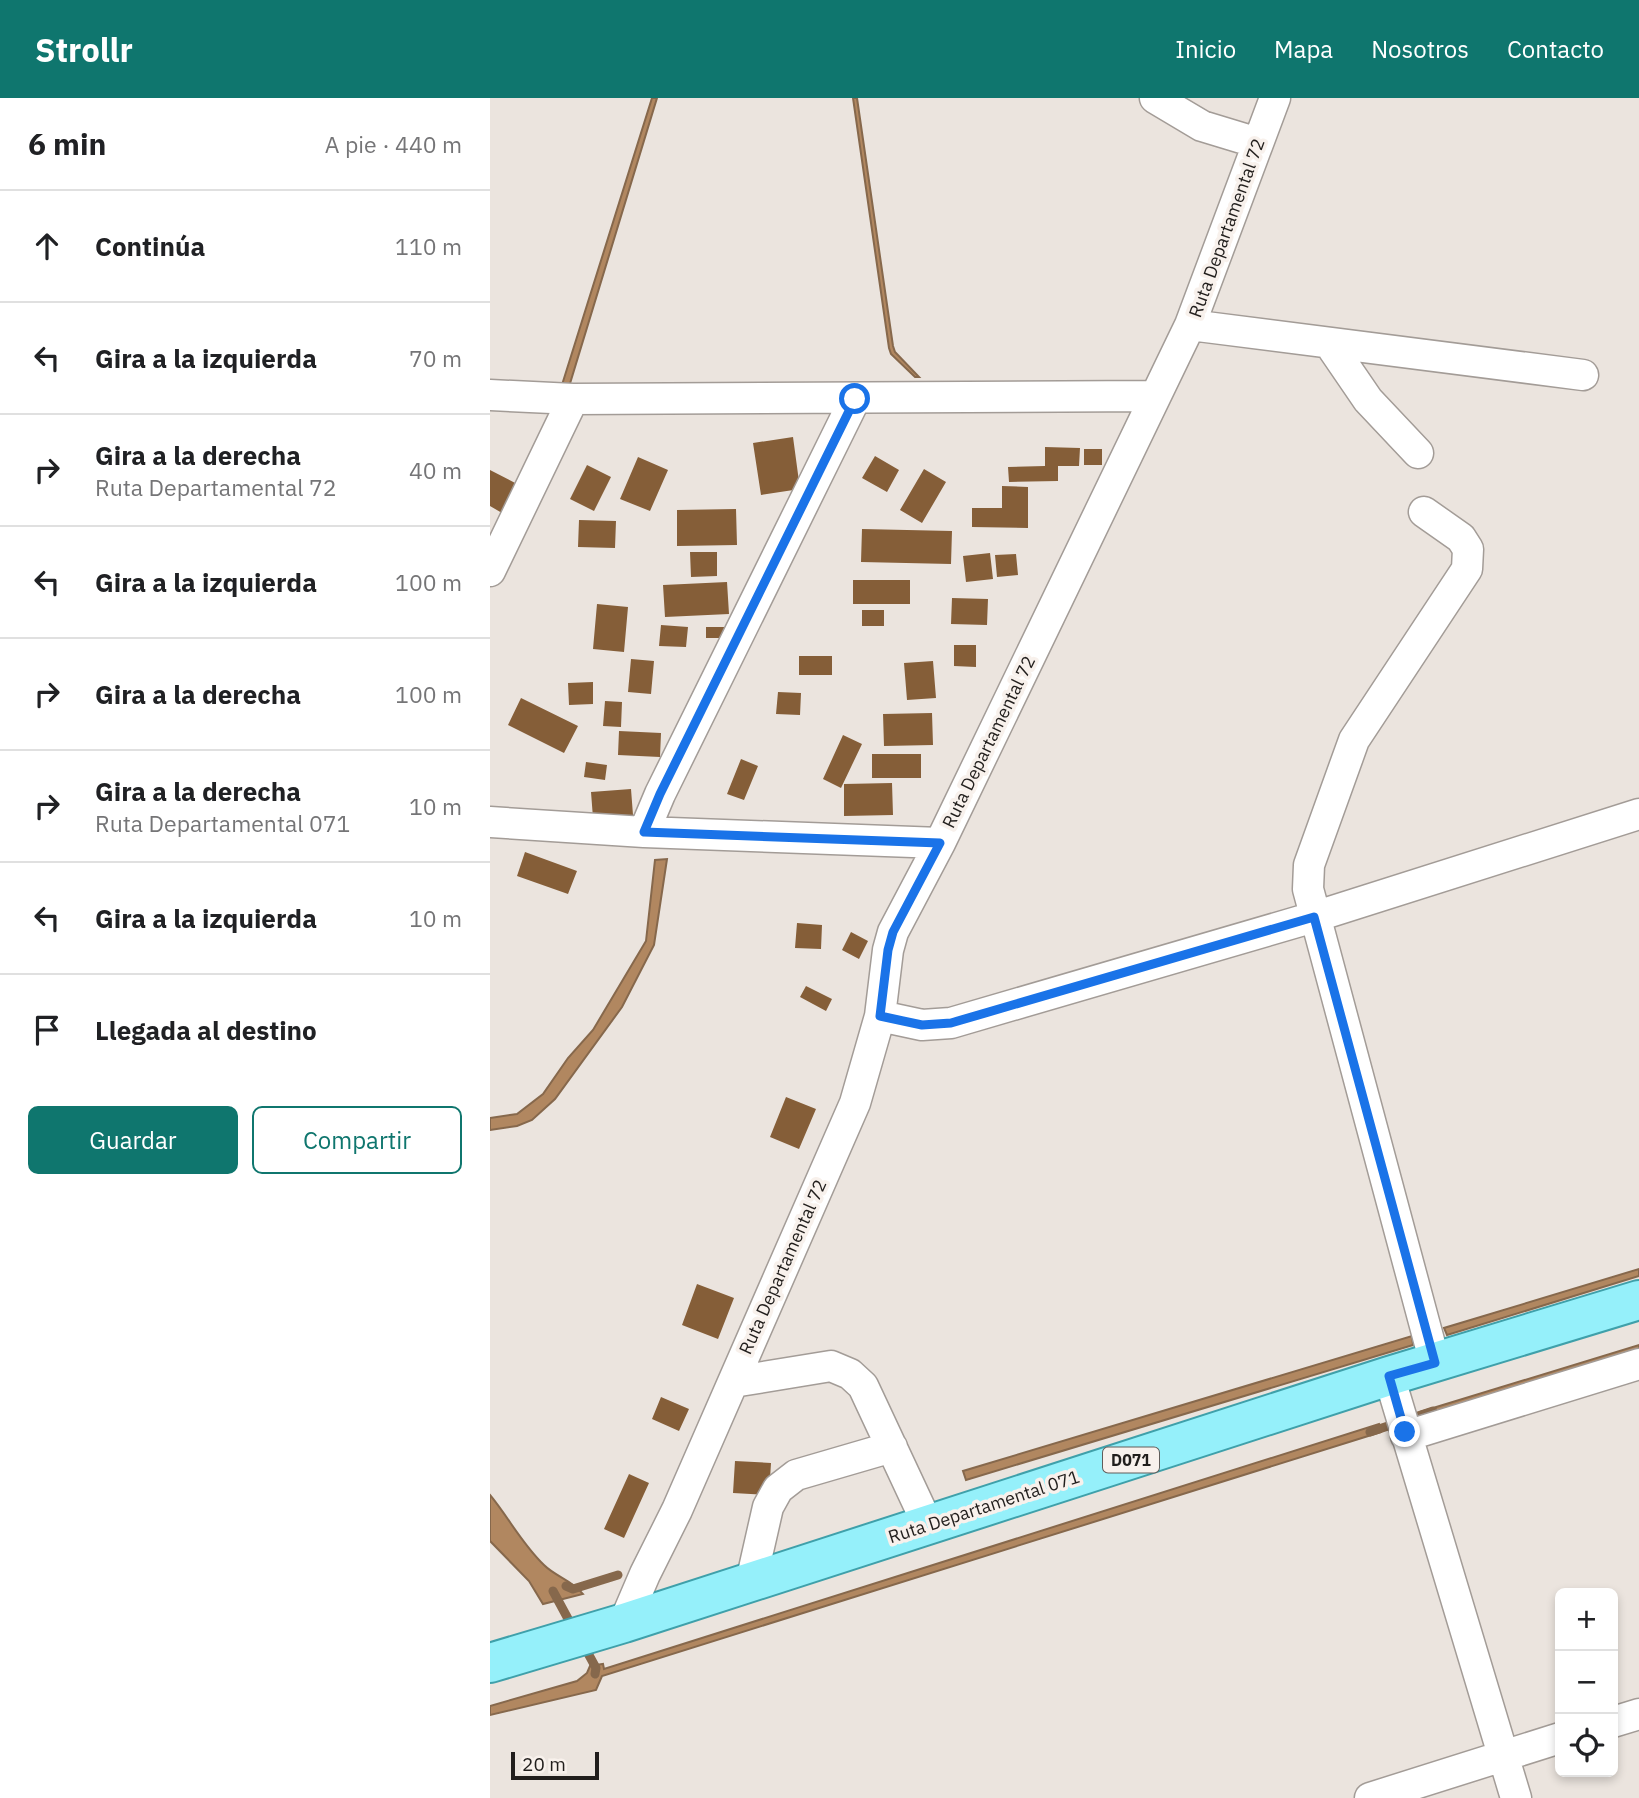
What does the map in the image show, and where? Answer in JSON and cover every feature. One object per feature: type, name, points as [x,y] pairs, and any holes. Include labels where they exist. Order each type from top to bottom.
[{"type":"main road","name":"Ruta Departamental 071","points":[[490,1662],[751,1582],[1389,1376],[1433,1354],[1639,1300]]},
{"type":"street","points":[[1155,98],[1202,126],[1258,143]]},
{"type":"street","name":"Ruta Departamental 72","points":[[609,1627],[645,1574],[677,1510],[855,1103],[880,1016],[888,950],[893,932],[940,843],[1191,325],[1275,98]]},
{"type":"street","points":[[1191,325],[1583,375]]},
{"type":"street","points":[[1329,343],[1368,400],[1418,453]]},
{"type":"street","points":[[490,395],[573,399],[1155,396]]},
{"type":"street","points":[[490,571],[573,399]]},
{"type":"street","points":[[644,832],[660,794],[855,399]]},
{"type":"street","points":[[1424,512],[1461,538],[1468,549],[1467,569],[1354,740],[1309,865],[1308,889],[1433,1354]]},
{"type":"street","points":[[880,1016],[922,1025],[951,1023],[1314,917],[1639,814]]},
{"type":"street","points":[[490,822],[644,832],[940,843]]},
{"type":"street","points":[[1404,1428],[1639,1364]]},
{"type":"street","points":[[733,1382],[831,1366],[850,1374],[863,1387],[928,1525]]},
{"type":"street","points":[[1389,1376],[1516,1798]]},
{"type":"street","points":[[751,1582],[768,1507],[778,1489],[796,1475],[892,1447]]},
{"type":"street","points":[[1618,1720],[1639,1714]]},
{"type":"street","points":[[1370,1798],[1555,1739]]},
{"type":"shaded area","points":[[652,98],[657,98],[568,390],[561,388]]},
{"type":"shaded area","points":[[853,98],[857,98],[893,346],[895,352],[919,377],[915,377],[891,354],[889,348]]},
{"type":"shaded area","points":[[667,859],[654,945],[622,1007],[555,1099],[532,1120],[517,1126],[490,1130],[490,1118],[517,1114],[543,1094],[568,1058],[593,1030],[646,941],[655,860]]},
{"type":"shaded area","points":[[1639,1269],[1639,1276],[1447,1335],[1444,1328]]},
{"type":"shaded area","points":[[1412,1336],[1413,1345],[966,1480],[963,1471]]},
{"type":"shaded area","points":[[1639,1345],[1639,1354],[1422,1419],[1420,1412]]},
{"type":"shaded area","points":[[1379,1424],[1381,1432],[602,1676],[596,1690],[490,1715],[490,1706],[577,1681],[587,1673],[590,1666],[603,1664],[604,1669]]},
{"type":"shaded area","points":[[490,1495],[536,1557],[583,1594],[543,1604],[529,1581],[490,1541]]},
{"type":"building","points":[[793,437],[800,489],[761,495],[753,443]]},
{"type":"building","points":[[1045,447],[1080,448],[1079,466],[1058,466],[1058,481],[1009,482],[1008,467],[1045,466]]},
{"type":"building","points":[[1084,449],[1102,449],[1102,465],[1084,465]]},
{"type":"building","points":[[875,456],[899,470],[887,492],[862,478]]},
{"type":"building","points":[[638,457],[668,470],[650,511],[620,499]]},
{"type":"building","points":[[587,465],[611,477],[594,511],[570,499]]},
{"type":"building","points":[[924,469],[946,482],[922,523],[900,510]]},
{"type":"building","points":[[490,470],[517,484],[502,513],[490,506]]},
{"type":"building","points":[[1002,486],[1028,487],[1028,528],[972,527],[972,508],[1002,508]]},
{"type":"building","points":[[736,509],[737,545],[677,546],[677,510]]},
{"type":"building","points":[[579,520],[616,521],[615,548],[578,547]]},
{"type":"building","points":[[862,529],[952,531],[951,564],[861,562]]},
{"type":"building","points":[[690,552],[717,552],[717,576],[691,577]]},
{"type":"building","points":[[990,553],[993,579],[966,582],[963,556]]},
{"type":"building","points":[[1016,554],[1018,575],[997,577],[995,555]]},
{"type":"building","points":[[853,580],[910,580],[910,604],[853,604]]},
{"type":"building","points":[[727,582],[729,614],[665,617],[663,585]]},
{"type":"building","points":[[952,598],[988,599],[987,625],[951,624]]},
{"type":"building","points":[[597,604],[628,607],[624,652],[593,649]]},
{"type":"building","points":[[862,610],[884,610],[884,626],[862,626]]},
{"type":"building","points":[[661,625],[688,627],[686,647],[659,646]]},
{"type":"building","points":[[706,627],[731,627],[731,638],[706,638]]},
{"type":"building","points":[[954,645],[976,645],[976,667],[954,666]]},
{"type":"building","points":[[799,656],[832,656],[832,675],[799,675]]},
{"type":"building","points":[[631,659],[654,661],[651,694],[628,692]]},
{"type":"building","points":[[933,661],[936,698],[907,700],[904,663]]},
{"type":"building","points":[[593,682],[593,704],[569,705],[568,683]]},
{"type":"building","points":[[778,692],[801,693],[800,715],[776,714]]},
{"type":"building","points":[[521,698],[578,726],[564,753],[508,725]]},
{"type":"building","points":[[605,701],[622,702],[621,727],[603,726]]},
{"type":"building","points":[[932,713],[933,745],[884,746],[883,714]]},
{"type":"building","points":[[619,731],[661,733],[660,757],[618,755]]},
{"type":"building","points":[[843,735],[862,744],[841,788],[823,779]]},
{"type":"building","points":[[872,754],[921,754],[921,778],[872,778]]},
{"type":"building","points":[[741,759],[758,766],[744,800],[727,794]]},
{"type":"building","points":[[586,762],[607,765],[605,780],[584,777]]},
{"type":"building","points":[[892,783],[893,815],[844,816],[844,784]]},
{"type":"building","points":[[631,789],[633,815],[593,818],[591,792]]},
{"type":"building","points":[[525,852],[577,871],[568,894],[517,876]]},
{"type":"building","points":[[797,923],[822,925],[821,949],[795,948]]},
{"type":"building","points":[[851,932],[868,941],[859,959],[842,950]]},
{"type":"building","points":[[806,986],[832,999],[826,1011],[800,997]]},
{"type":"building","points":[[786,1097],[816,1109],[799,1149],[770,1137]]},
{"type":"building","points":[[697,1284],[734,1298],[718,1339],[682,1325]]},
{"type":"building","points":[[661,1397],[689,1409],[679,1431],[652,1419]]},
{"type":"building","points":[[735,1461],[771,1463],[769,1495],[733,1493]]},
{"type":"building","points":[[629,1474],[649,1483],[624,1538],[604,1529]]},
{"type":"waterway","points":[[1370,1432],[1433,1411]]},
{"type":"waterway","points":[[566,1586],[573,1589],[618,1575]]},
{"type":"waterway","points":[[553,1591],[573,1628]]},
{"type":"waterway","points":[[584,1646],[596,1668],[595,1674]]},
{"type":"route","points":[[855,399],[660,794],[644,832],[940,843],[893,932],[888,950],[880,1016],[922,1025],[951,1023],[1314,917],[1435,1363],[1389,1376],[1405,1432]]}]
